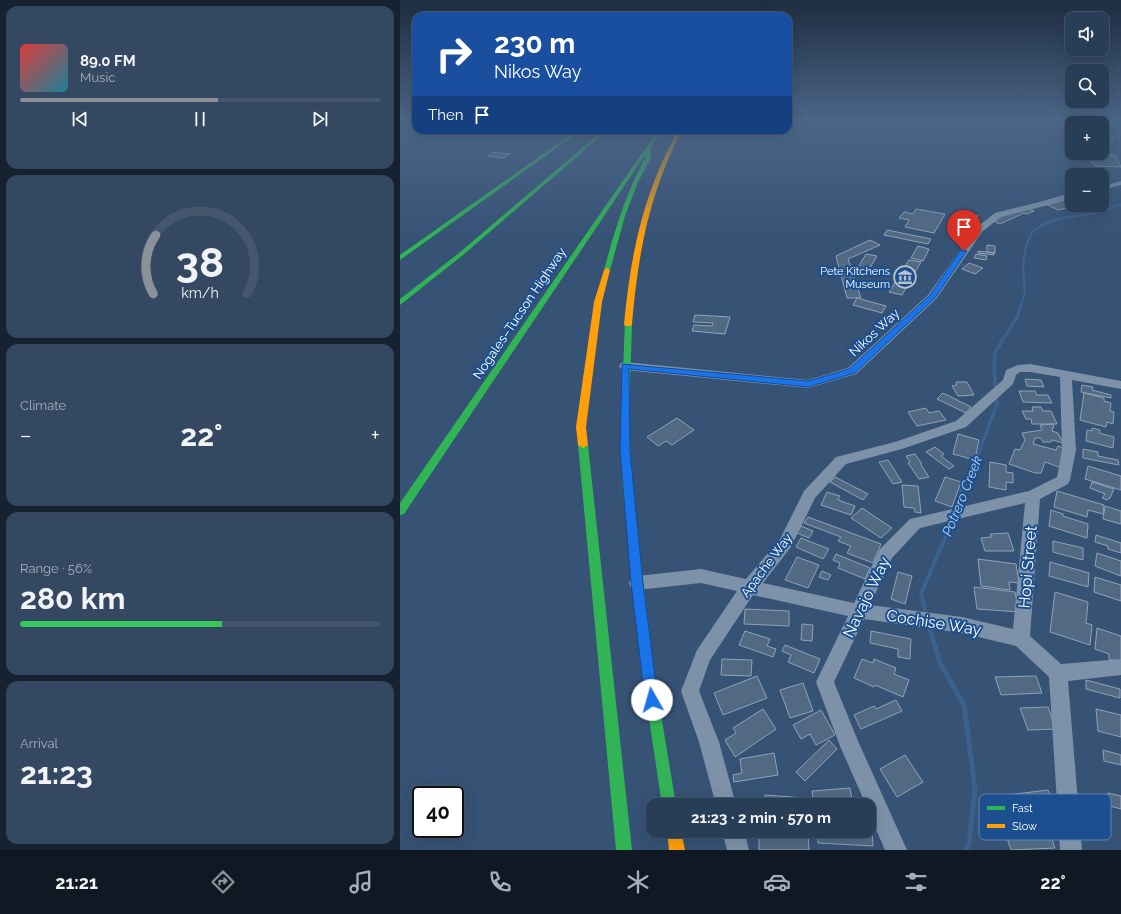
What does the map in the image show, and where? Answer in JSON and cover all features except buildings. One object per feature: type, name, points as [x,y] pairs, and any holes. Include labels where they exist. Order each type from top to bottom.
[{"type":"main road","points":[[400,258],[538,160]]},
{"type":"main road","points":[[400,310],[461,254],[571,160]]},
{"type":"main road","name":"Nogales–Tucson Highway","points":[[400,511],[639,160]]},
{"type":"main road","points":[[624,850],[581,427],[598,302],[622,216],[647,160]]},
{"type":"main road","points":[[665,160],[650,195],[634,269],[625,366],[625,450],[637,583],[655,729],[668,798]]},
{"type":"main road","points":[[400,302],[461,254]]},
{"type":"main road","points":[[675,838],[678,850]]},
{"type":"street","points":[[1109,186],[1121,183]]},
{"type":"street","name":"Nikos Way","points":[[625,366],[808,384],[852,371],[932,297],[980,229],[998,215],[1065,198]]},
{"type":"street","name":"Apache Way","points":[[724,798],[709,742],[690,691],[703,656],[750,586],[786,543],[809,495],[841,460],[897,446],[961,424],[1009,381],[1010,373],[1018,369],[1030,368],[1066,376],[1121,385]]},
{"type":"street","name":"Navajo Way","points":[[896,850],[850,746],[825,682],[886,554],[915,523],[1033,496],[1063,480],[1070,450],[1066,376]]},
{"type":"street","name":"Hopi Street","points":[[1021,639],[1033,496]]},
{"type":"street","name":"Cochise Way","points":[[637,583],[701,576],[859,611],[962,625],[1021,639],[1058,673]]},
{"type":"street","points":[[1068,794],[1058,673],[1121,667]]},
{"type":"street","points":[[735,838],[738,850]]},
{"type":"street","points":[[1071,840],[1072,850]]},
{"type":"waterway","name":"Potrero Creek","points":[[1115,206],[1121,205]]},
{"type":"waterway","name":"Potrero Creek","points":[[1017,317],[1025,292],[1023,266],[1026,246],[1032,232],[1042,225],[1059,219],[1104,211],[1115,206]]},
{"type":"waterway","name":"Potrero Creek","points":[[978,455],[997,404],[994,370],[995,352],[1018,316]]},
{"type":"waterway","name":"Potrero Creek","points":[[927,617],[921,594],[951,524],[963,485],[974,466],[978,454]]},
{"type":"waterway","name":"Potrero Creek","points":[[929,625],[930,630]]},
{"type":"waterway","name":"Potrero Creek","points":[[930,629],[940,663],[964,705],[975,788],[969,844],[966,850]]},
{"type":"traffic: fast","points":[[400,258],[538,160]]},
{"type":"traffic: fast","points":[[400,303],[461,254],[571,160]]},
{"type":"traffic: fast","points":[[400,511],[640,160]]},
{"type":"traffic: fast","points":[[607,270],[622,216],[635,182],[647,160]]},
{"type":"traffic: fast","points":[[628,324],[625,417],[627,483],[648,672],[668,798]]},
{"type":"traffic: fast","points":[[583,445],[624,850]]},
{"type":"traffic: slow","points":[[628,324],[637,248],[649,199],[665,160]]},
{"type":"traffic: slow","points":[[583,445],[581,427],[598,302],[607,270]]},
{"type":"traffic: slow","points":[[675,838],[677,850]]},
{"type":"place","name":"Pete Kitchens Museum","points":[[905,277]]},
{"type":"route","points":[[652,700],[637,583],[625,450],[625,366],[808,384],[852,371],[932,297],[964,251]]}]
